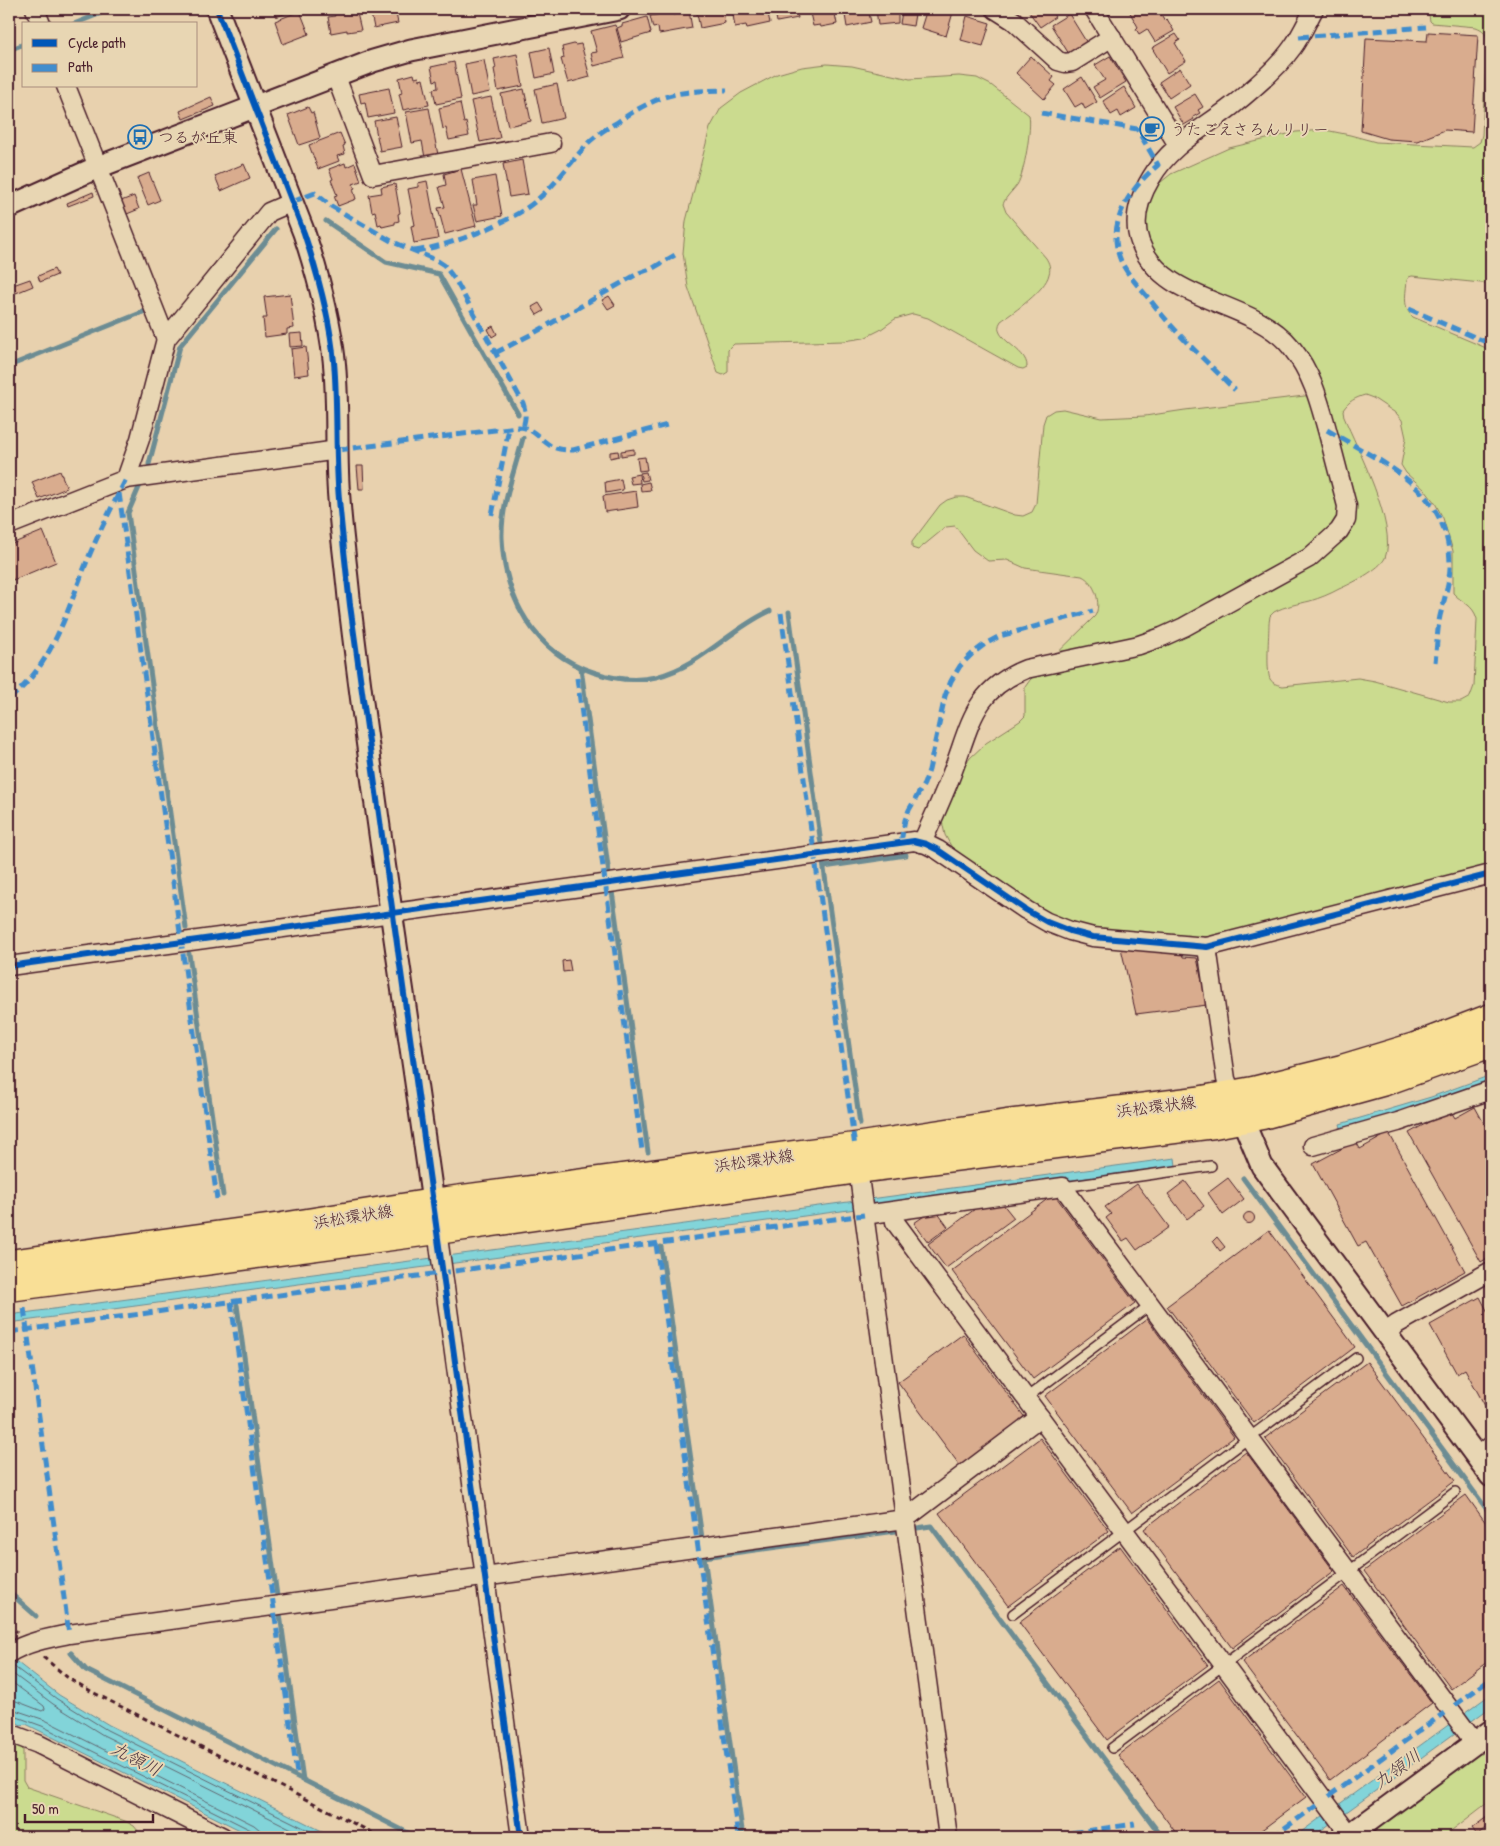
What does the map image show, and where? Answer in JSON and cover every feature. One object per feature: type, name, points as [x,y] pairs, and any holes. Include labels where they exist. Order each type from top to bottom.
[{"type":"main road","name":"浜松環状線","points":[[9,1287],[440,1251],[860,1180],[1205,1125],[1237,1107],[1342,1069],[1451,1034],[1491,1018]]},
{"type":"main road","name":"浜松環状線","points":[[9,1264],[282,1227],[433,1203],[845,1148],[1007,1124],[1197,1101],[1237,1107],[1385,1081],[1491,1043]]},
{"type":"street","points":[[35,9],[40,22]]},
{"type":"street","points":[[217,9],[316,269],[330,330],[334,362],[339,497],[350,605],[521,1837]]},
{"type":"street","points":[[9,207],[98,167],[335,74],[411,50],[619,9]]},
{"type":"street","points":[[995,9],[1014,21],[1058,61],[1065,63],[1072,62],[1112,37]]},
{"type":"street","points":[[1094,9],[1178,145]]},
{"type":"street","points":[[922,843],[952,774],[974,713],[983,698],[995,685],[1010,675],[1026,669],[1139,645],[1169,634],[1309,558],[1339,531],[1346,520],[1347,506],[1318,395],[1311,377],[1301,360],[1289,344],[1259,320],[1179,286],[1165,278],[1153,266],[1144,252],[1138,237],[1136,221],[1138,204],[1144,189],[1158,166],[1178,145],[1232,106],[1281,61],[1299,37],[1314,9]]},
{"type":"street","points":[[335,74],[373,175],[551,143]]},
{"type":"street","points":[[67,88],[166,339]]},
{"type":"street","points":[[126,479],[140,439],[166,339],[269,212],[292,202]]},
{"type":"street","points":[[9,525],[126,479],[338,450]]},
{"type":"street","points":[[9,966],[914,842],[922,843],[938,850],[1026,910],[1047,922],[1070,931],[1093,937],[1207,947],[1491,874]]},
{"type":"street","points":[[1207,947],[1226,1079],[1262,1166],[1385,1333],[1484,1451],[1491,1476]]},
{"type":"street","points":[[1313,1146],[1398,1122],[1491,1090]]},
{"type":"street","points":[[860,1180],[948,1837]]},
{"type":"street","points":[[864,1213],[894,1211],[1063,1187],[1452,1711],[1478,1736],[1347,1833],[896,1222],[894,1211]]},
{"type":"street","points":[[1385,1333],[1397,1324],[1491,1271]]},
{"type":"street","points":[[18,1649],[42,1640],[69,1634],[906,1519],[1040,1417]]},
{"type":"street","points":[[9,1733],[38,1744],[223,1837]]},
{"type":"lane","points":[[1063,1187],[1212,1166]]},
{"type":"lane","points":[[1026,1398],[1150,1305]]},
{"type":"lane","points":[[1013,1614],[1356,1358]]},
{"type":"lane","points":[[1112,1748],[1455,1492]]},
{"type":"path","points":[[18,1649],[55,1667],[94,1693],[381,1837]]},
{"type":"green space","points":[[1428,9],[1491,9],[1491,284],[1412,276],[1407,280],[1405,300],[1407,309],[1413,317],[1491,350],[1491,866],[1224,936],[1205,938],[1094,930],[1050,916],[969,863],[952,848],[945,835],[942,821],[945,807],[958,777],[970,758],[986,743],[1025,716],[1025,687],[1095,616],[1098,606],[1094,588],[1082,576],[1025,568],[1007,560],[988,561],[973,550],[955,526],[946,527],[918,550],[912,548],[912,542],[940,505],[956,497],[965,497],[1015,515],[1023,516],[1032,512],[1036,504],[1043,424],[1046,415],[1054,410],[1063,409],[1102,418],[1145,416],[1313,395],[1306,357],[1168,273],[1143,236],[1146,203],[1156,186],[1171,174],[1229,148],[1296,132],[1325,130],[1376,142],[1473,147],[1480,142],[1482,135],[1486,36],[1483,31],[1476,27],[1432,23]],"holes":[[[1365,395],[1373,398],[1397,414],[1402,420],[1406,438],[1401,465],[1406,473],[1425,490],[1443,518],[1453,551],[1453,593],[1473,610],[1477,619],[1474,686],[1470,697],[1461,702],[1449,702],[1358,678],[1283,686],[1277,685],[1270,679],[1268,660],[1270,616],[1278,610],[1317,599],[1351,584],[1377,567],[1385,558],[1388,544],[1381,507],[1344,417],[1343,410],[1358,397]]]},
{"type":"green space","points":[[827,64],[852,66],[910,79],[959,76],[977,78],[991,85],[1029,115],[1030,121],[1025,162],[1020,180],[1003,204],[1006,212],[1046,258],[1050,272],[1047,280],[1036,294],[1001,321],[999,327],[1000,333],[1004,338],[1022,354],[1026,360],[1027,367],[1023,369],[1018,368],[928,318],[913,314],[895,319],[880,330],[864,338],[844,341],[734,344],[728,350],[728,372],[723,375],[718,373],[688,287],[683,253],[686,221],[710,128],[721,108],[741,93],[777,74],[802,67]]},
{"type":"green space","points":[[9,1739],[19,1744],[23,1750],[23,1780],[27,1787],[125,1821],[134,1826],[143,1837],[9,1837]]},
{"type":"green space","points":[[1491,1752],[1491,1800],[1443,1837],[1360,1837],[1478,1754]]},
{"type":"water","points":[[1491,1075],[1491,1083],[1342,1131],[1340,1124],[1431,1097]]},
{"type":"water","points":[[1175,1158],[1176,1166],[9,1323],[9,1315]]},
{"type":"water","name":"九領川","points":[[9,1656],[59,1695],[109,1725],[334,1837],[254,1837],[26,1724],[21,1725],[9,1718]]},
{"type":"water","name":"九領川","points":[[1491,1694],[1491,1707],[1312,1837],[1294,1837]]},
{"type":"building","points":[[273,9],[297,9],[276,17]]},
{"type":"building","points":[[334,9],[356,9],[361,30],[331,33],[328,17],[335,16]]},
{"type":"building","points":[[370,9],[395,9],[398,23],[374,28]]},
{"type":"building","points":[[471,9],[494,9],[471,13]]},
{"type":"building","points":[[696,9],[723,9],[725,23],[700,28]]},
{"type":"building","points":[[732,9],[767,9],[770,23],[747,28],[746,25],[735,27]]},
{"type":"building","points":[[773,9],[796,9],[798,18],[777,22]]},
{"type":"building","points":[[809,9],[834,9],[837,24],[821,27],[820,25],[813,26]]},
{"type":"building","points":[[844,9],[868,9],[871,22],[847,27]]},
{"type":"building","points":[[876,9],[898,9],[898,23],[878,25]]},
{"type":"building","points":[[929,9],[954,9],[946,36],[921,28],[926,12]]},
{"type":"building","points":[[1027,9],[1050,9],[1055,17],[1040,27]]},
{"type":"building","points":[[1128,9],[1158,9],[1174,31],[1155,42],[1147,29],[1139,34],[1136,29],[1138,27]]},
{"type":"building","points":[[300,11],[309,34],[283,44],[275,21]]},
{"type":"building","points":[[689,11],[692,28],[659,34],[658,27],[653,28],[650,16],[673,12],[673,15]]},
{"type":"building","points":[[902,11],[915,14],[913,26],[900,24]]},
{"type":"building","points":[[1069,14],[1087,43],[1069,54],[1051,25]]},
{"type":"building","points":[[967,16],[990,23],[983,46],[961,40]]},
{"type":"building","points":[[647,17],[651,33],[621,42],[617,28],[622,26],[622,24]]},
{"type":"building","points":[[615,25],[624,58],[594,66],[591,53],[597,52],[591,31]]},
{"type":"building","points":[[1428,32],[1478,35],[1472,132],[1445,130],[1417,141],[1388,139],[1361,131],[1366,38],[1427,41]]},
{"type":"building","points":[[1176,34],[1180,40],[1175,43],[1186,61],[1167,73],[1152,48]]},
{"type":"building","points":[[581,44],[590,77],[568,83],[561,59],[564,58],[562,47]]},
{"type":"building","points":[[549,48],[554,74],[536,78],[531,52]]},
{"type":"building","points":[[517,54],[523,86],[498,91],[494,59]]},
{"type":"building","points":[[1031,56],[1054,77],[1051,81],[1056,85],[1044,99],[1016,73]]},
{"type":"building","points":[[1110,56],[1126,82],[1100,98],[1093,87],[1105,80],[1095,65]]},
{"type":"building","points":[[484,60],[490,92],[471,96],[465,64]]},
{"type":"building","points":[[454,62],[461,99],[436,104],[433,89],[438,88],[437,80],[434,81],[431,67]]},
{"type":"building","points":[[1180,68],[1190,84],[1169,98],[1159,82]]},
{"type":"building","points":[[414,74],[415,78],[423,79],[429,105],[403,110],[399,94],[402,93],[399,78]]},
{"type":"building","points":[[1082,77],[1097,102],[1085,109],[1082,103],[1075,107],[1064,89]]},
{"type":"building","points":[[557,84],[564,118],[542,123],[535,89]]},
{"type":"building","points":[[1124,87],[1136,108],[1121,117],[1118,111],[1111,115],[1103,101]]},
{"type":"building","points":[[389,88],[394,113],[368,118],[365,102],[361,103],[359,94]]},
{"type":"building","points":[[524,89],[531,121],[508,126],[501,94]]},
{"type":"building","points":[[1195,94],[1203,107],[1198,110],[1200,113],[1193,117],[1194,119],[1184,125],[1173,107]]},
{"type":"building","points":[[211,97],[215,106],[183,119],[180,111]]},
{"type":"building","points":[[491,97],[500,138],[480,142],[471,101]]},
{"type":"building","points":[[460,103],[469,136],[449,140],[446,128],[443,129],[439,108]]},
{"type":"building","points":[[308,107],[311,113],[313,112],[320,138],[299,145],[288,115]]},
{"type":"building","points":[[429,108],[438,155],[425,158],[422,141],[412,143],[406,112]]},
{"type":"building","points":[[396,117],[402,147],[380,151],[374,121]]},
{"type":"building","name":"うたごえさろんリリー","points":[[1152,119],[1161,133],[1152,138],[1144,124]]},
{"type":"building","points":[[340,133],[345,145],[343,146],[345,154],[337,156],[339,161],[318,169],[309,145]]},
{"type":"building","points":[[522,160],[528,194],[509,197],[503,164]]},
{"type":"building","points":[[345,163],[346,167],[355,163],[361,181],[353,184],[356,199],[338,206],[334,196],[337,195],[329,169]]},
{"type":"building","points":[[244,164],[250,178],[221,191],[215,176]]},
{"type":"building","points":[[461,169],[476,226],[445,234],[438,208],[445,207],[439,187],[446,185],[444,174]]},
{"type":"building","points":[[149,173],[160,200],[148,205],[137,178]]},
{"type":"building","points":[[495,176],[502,216],[477,221],[473,205],[477,205],[473,180]]},
{"type":"building","points":[[427,181],[438,239],[414,243],[411,226],[415,225],[408,189],[418,187],[418,183]]},
{"type":"building","points":[[395,184],[400,213],[398,214],[399,221],[382,227],[381,224],[378,225],[375,211],[372,212],[369,195],[382,193],[381,187]]},
{"type":"building","points":[[93,192],[94,196],[68,206],[67,203]]},
{"type":"building","points":[[134,196],[139,209],[127,214],[121,201]]},
{"type":"building","points":[[54,269],[57,275],[40,282],[38,276]]},
{"type":"building","points":[[30,279],[33,286],[16,293],[13,285]]},
{"type":"building","points":[[290,294],[294,328],[287,329],[287,334],[265,337],[263,318],[267,318],[264,297]]},
{"type":"building","points":[[609,296],[615,305],[608,309],[602,300]]},
{"type":"building","points":[[539,303],[544,311],[537,315],[532,307]]},
{"type":"building","points":[[493,326],[497,334],[492,337],[488,329]]},
{"type":"building","points":[[302,333],[303,346],[290,347],[289,334]]},
{"type":"building","points":[[306,347],[309,374],[294,376],[291,349]]},
{"type":"building","points":[[634,449],[634,454],[621,456],[621,451]]},
{"type":"building","points":[[618,451],[619,456],[610,458],[610,452]]},
{"type":"building","points":[[645,457],[647,470],[639,471],[637,458]]},
{"type":"building","points":[[357,466],[363,466],[364,489],[359,489]]},
{"type":"building","points":[[60,471],[67,488],[39,499],[32,482]]},
{"type":"building","points":[[646,472],[648,480],[642,481],[640,473]]},
{"type":"building","points":[[639,474],[640,483],[631,484],[629,476]]},
{"type":"building","points":[[621,479],[623,490],[606,493],[605,482]]},
{"type":"building","points":[[649,482],[651,490],[641,491],[640,484]]},
{"type":"building","points":[[636,491],[638,507],[605,512],[603,496]]},
{"type":"building","points":[[43,531],[56,562],[13,580],[9,570],[9,545]]},
{"type":"building","points":[[1121,948],[1182,953],[1183,957],[1197,958],[1207,1005],[1136,1014]]},
{"type":"building","points":[[569,960],[571,971],[563,972],[562,961]]},
{"type":"building","points":[[1475,1107],[1491,1136],[1491,1256],[1481,1262],[1409,1133],[1450,1110],[1455,1118]]},
{"type":"building","points":[[1389,1133],[1465,1271],[1402,1306],[1366,1242],[1358,1246],[1313,1164],[1356,1141],[1360,1149]]},
{"type":"building","points":[[1228,1178],[1244,1199],[1223,1215],[1208,1193]]},
{"type":"building","points":[[1185,1181],[1204,1206],[1187,1219],[1168,1194]]},
{"type":"building","points":[[1137,1184],[1169,1227],[1137,1250],[1128,1238],[1123,1241],[1106,1218],[1111,1214],[1105,1207]]},
{"type":"building","points":[[1054,1194],[1135,1303],[1033,1379],[952,1271]]},
{"type":"building","points":[[1002,1203],[1014,1218],[946,1268],[928,1244],[979,1206]]},
{"type":"building","points":[[937,1212],[948,1227],[928,1242],[914,1223],[927,1214]]},
{"type":"building","points":[[1247,1213],[1251,1213],[1254,1218],[1253,1222],[1247,1223],[1244,1220],[1244,1216]]},
{"type":"building","points":[[1269,1230],[1355,1347],[1254,1423],[1167,1306]]},
{"type":"building","points":[[1217,1237],[1225,1247],[1220,1251],[1213,1241]]},
{"type":"building","points":[[1480,1297],[1491,1318],[1491,1417],[1465,1369],[1457,1374],[1430,1325]]},
{"type":"building","points":[[1147,1319],[1234,1437],[1132,1513],[1045,1396]]},
{"type":"building","points":[[963,1334],[1026,1419],[961,1467],[898,1382]]},
{"type":"building","points":[[1367,1362],[1455,1481],[1353,1557],[1265,1438]]},
{"type":"building","points":[[1040,1438],[1109,1531],[1008,1606],[939,1513]]},
{"type":"building","points":[[1246,1452],[1334,1571],[1232,1648],[1144,1529]]},
{"type":"building","points":[[1466,1495],[1491,1530],[1491,1659],[1451,1689],[1364,1571]]},
{"type":"building","points":[[1120,1546],[1208,1665],[1107,1740],[1019,1622]]},
{"type":"building","points":[[1344,1586],[1432,1703],[1330,1780],[1242,1662]]},
{"type":"building","points":[[1219,1679],[1306,1797],[1252,1837],[1179,1837],[1118,1755]]},
{"type":"building","points":[[1491,1814],[1491,1823],[1477,1835],[1472,1828]]},
{"type":"waterway","points":[[79,22],[111,9]]},
{"type":"waterway","points":[[9,50],[22,45]]},
{"type":"waterway","points":[[326,221],[386,262],[439,274],[518,414]]},
{"type":"waterway","points":[[149,464],[180,346],[276,229]]},
{"type":"waterway","points":[[9,366],[148,310]]},
{"type":"waterway","points":[[523,438],[509,487],[502,525],[504,560],[516,602],[526,620],[539,637],[555,651],[573,663],[593,672],[616,678],[648,679],[688,664],[770,611]]},
{"type":"waterway","points":[[140,485],[128,513],[186,928]]},
{"type":"waterway","points":[[789,612],[821,844]]},
{"type":"waterway","points":[[581,668],[609,874]]},
{"type":"waterway","points":[[824,867],[906,855]]},
{"type":"waterway","points":[[823,862],[860,1124]]},
{"type":"waterway","points":[[612,891],[648,1152]]},
{"type":"waterway","points":[[189,954],[223,1195]]},
{"type":"waterway","points":[[1243,1178],[1491,1515]]},
{"type":"waterway","points":[[661,1247],[702,1538]]},
{"type":"waterway","points":[[237,1305],[277,1596]]},
{"type":"waterway","points":[[917,1528],[931,1526],[1162,1837]]},
{"type":"waterway","points":[[704,1557],[896,1531]]},
{"type":"waterway","points":[[704,1556],[743,1837]]},
{"type":"waterway","points":[[9,1592],[36,1616]]},
{"type":"waterway","points":[[280,1614],[303,1780]]},
{"type":"waterway","points":[[71,1653],[86,1670],[416,1837]]},
{"type":"marked path","points":[[1299,37],[1426,27]]},
{"type":"marked path","points":[[415,251],[462,239],[496,225],[526,209],[551,187],[591,140],[647,104],[670,95],[695,91],[727,90]]},
{"type":"marked path","points":[[1041,113],[1137,129],[1158,165],[1138,184],[1118,220],[1116,234],[1121,261],[1131,277],[1171,325],[1235,390]]},
{"type":"marked path","points":[[292,202],[315,193],[331,206],[393,242],[444,265],[456,281],[523,403],[525,409],[523,427]]},
{"type":"marked path","points":[[495,353],[675,255]]},
{"type":"marked path","points":[[1409,309],[1491,344]]},
{"type":"marked path","points":[[338,450],[518,427],[528,429],[555,448],[573,450],[671,424]]},
{"type":"marked path","points":[[492,515],[509,428]]},
{"type":"marked path","points":[[1327,430],[1391,468],[1410,482],[1427,499],[1439,518],[1447,541],[1450,568],[1439,622],[1435,662]]},
{"type":"marked path","points":[[9,699],[39,667],[50,649],[69,609],[97,538],[126,479]]},
{"type":"marked path","points":[[119,493],[217,1199]]},
{"type":"marked path","points":[[901,842],[905,820],[924,784],[929,770],[945,696],[960,666],[985,644],[1000,636],[1093,611]]},
{"type":"marked path","points":[[781,613],[855,1147]]},
{"type":"marked path","points":[[577,678],[642,1150]]},
{"type":"marked path","points":[[9,1332],[864,1215]]},
{"type":"marked path","points":[[656,1244],[738,1837]]},
{"type":"marked path","points":[[231,1302],[297,1774]]},
{"type":"marked path","points":[[24,1308],[69,1634]]},
{"type":"marked path","points":[[1455,1705],[1491,1679]]},
{"type":"marked path","points":[[1329,1796],[1444,1713]]},
{"type":"marked path","points":[[1272,1837],[1319,1804]]},
{"type":"marked path","points":[[1042,1837],[1135,1824]]},
{"type":"cycle path","points":[[217,9],[304,233],[319,281],[330,329],[335,379],[339,499],[350,605],[521,1837]]},
{"type":"cycle path","points":[[9,966],[914,841],[938,850],[1026,910],[1047,922],[1070,931],[1093,937],[1207,947],[1491,874]]},
{"type":"place","name":"うたごえさろんリリー","points":[[1152,129]]},
{"type":"place","name":"つるが丘東","points":[[140,137]]}]
